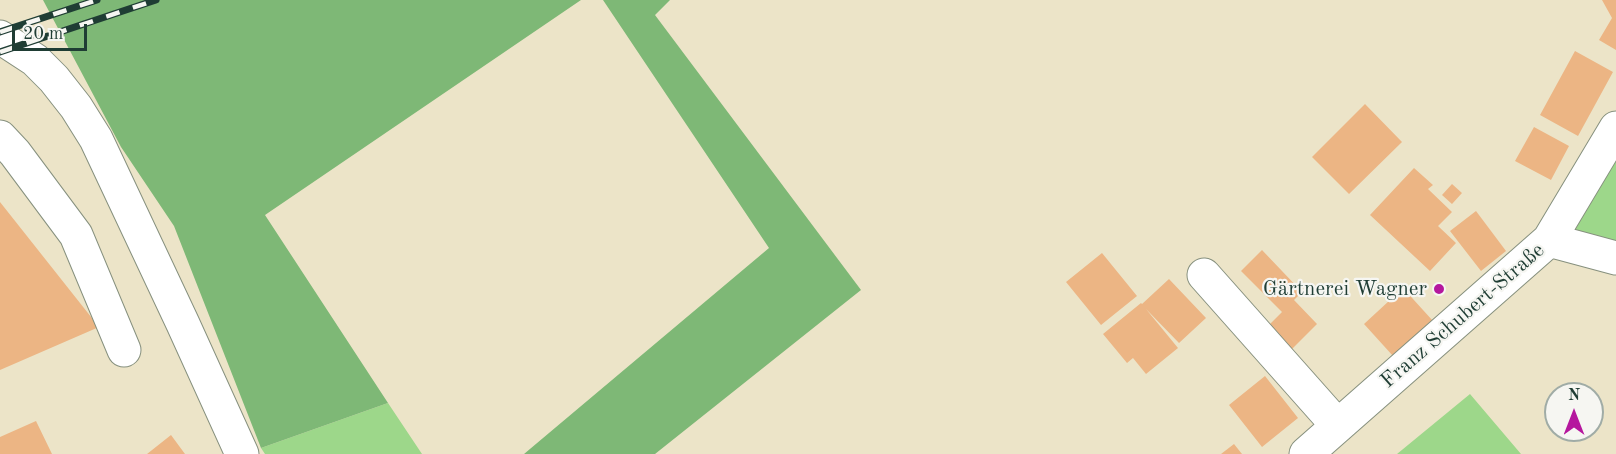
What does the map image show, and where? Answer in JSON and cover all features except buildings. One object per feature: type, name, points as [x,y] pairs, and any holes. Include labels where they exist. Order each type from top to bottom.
[{"type":"street","points":[[0,37],[35,60],[54,79],[76,107],[96,139],[242,454]]},
{"type":"street","name":"Franz Schubert-Straße","points":[[1306,454],[1549,240],[1616,128]]},
{"type":"street","points":[[0,137],[15,153],[76,235],[124,350]]},
{"type":"street","points":[[1549,240],[1616,258]]},
{"type":"street","points":[[1204,275],[1338,426]]},
{"type":"green space","points":[[43,0],[581,0],[265,215],[388,403],[261,448],[174,226],[121,147]]},
{"type":"green space","points":[[603,0],[670,0],[655,15],[861,290],[655,454],[524,454],[769,248]]},
{"type":"green space","points":[[1616,150],[1616,252],[1560,239]]},
{"type":"green space","points":[[1470,394],[1521,454],[1397,454]]},
{"type":"green space","points":[[388,403],[422,454],[265,454],[261,448]]},
{"type":"railway","points":[[0,32],[97,0]]},
{"type":"railway","points":[[0,52],[156,0]]},
{"type":"place","name":"Gärtnerei Wagner","points":[[1439,289]]}]
